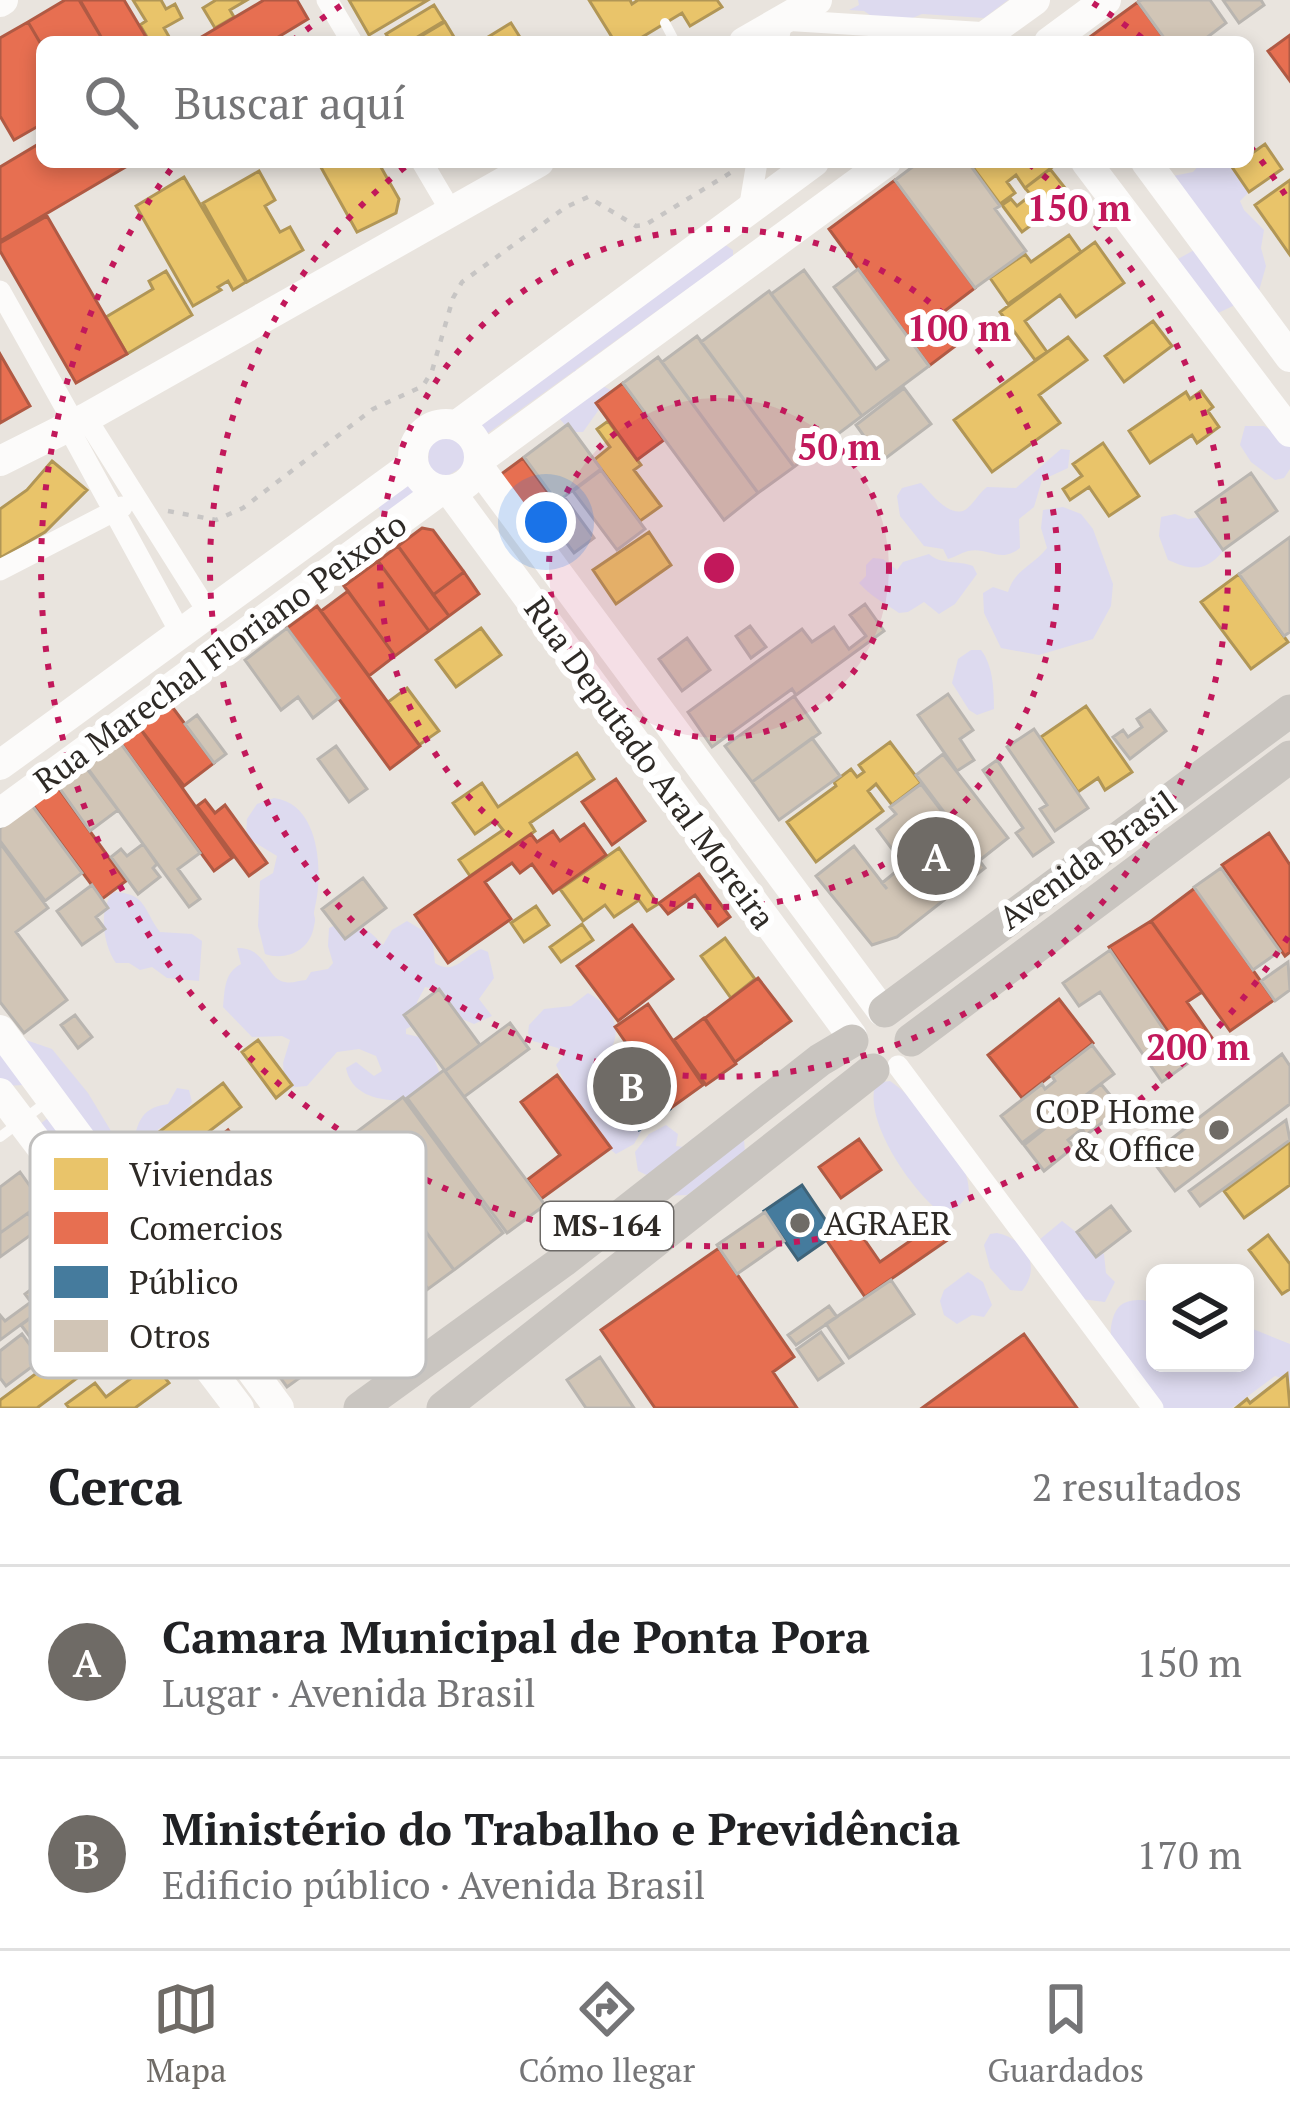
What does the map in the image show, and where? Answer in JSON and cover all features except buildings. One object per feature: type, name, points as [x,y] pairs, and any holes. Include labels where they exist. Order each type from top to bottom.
[{"type":"main road","points":[[777,21],[817,0]]},
{"type":"main road","points":[[1060,36],[1106,0]]},
{"type":"main road","points":[[991,36],[1032,2],[1051,36]]},
{"type":"main road","points":[[0,461],[529,168]]},
{"type":"main road","points":[[457,425],[806,168]]},
{"type":"main road","points":[[478,463],[476,443],[457,425],[427,429],[414,446],[413,464],[422,481],[445,490],[468,482],[478,463],[878,168]]},
{"type":"main road","points":[[1091,168],[1290,432]]},
{"type":"main road","points":[[1150,168],[1290,357]]},
{"type":"main road","name":"Rua Deputado Aral Moreira","points":[[478,463],[884,1011]]},
{"type":"main road","name":"Rua Marechal Floriano Peixoto","points":[[0,765],[413,464]]},
{"type":"main road","name":"Rua Deputado Aral Moreira","points":[[445,490],[852,1039]]},
{"type":"main road","name":"Rua Marechal Floriano Peixoto","points":[[0,813],[445,490]]},
{"type":"main road","name":"Avenida Brasil","points":[[884,1011],[1290,711]]},
{"type":"main road","name":"Avenida Brasil","points":[[443,1408],[1290,757]]},
{"type":"main road","points":[[852,1039],[856,1057],[894,1059],[902,1019],[884,1011]]},
{"type":"main road","name":"MS-164","points":[[426,1360],[852,1039],[863,1018],[884,1011]]},
{"type":"main road","points":[[0,1030],[75,1132]]},
{"type":"main road","points":[[0,1094],[10,1129],[30,1153]]},
{"type":"main road","points":[[563,1261],[591,1296]]},
{"type":"main road","points":[[214,1378],[239,1408]]},
{"type":"main road","points":[[257,1378],[279,1408]]},
{"type":"main road","name":"MS-164","points":[[360,1408],[401,1378]]},
{"type":"street","points":[[327,0],[348,36]]},
{"type":"street","points":[[777,21],[952,36]]},
{"type":"street","points":[[426,168],[452,213]]},
{"type":"street","points":[[755,168],[741,216],[760,255]]},
{"type":"street","points":[[0,291],[76,422],[114,511],[180,632]]},
{"type":"street","points":[[76,422],[141,506],[208,612]]},
{"type":"street","points":[[0,570],[114,511],[141,506]]},
{"type":"street","points":[[894,1059],[1153,1408]]},
{"type":"lane","points":[[664,23],[672,36]]},
{"type":"lane","points":[[10,1129],[51,1099]]},
{"type":"path","points":[[141,506],[216,520],[243,508],[373,409],[423,386],[433,370],[462,281],[566,207],[588,197],[636,226],[645,225],[737,168]]},
{"type":"shaded area","points":[[858,0],[1008,0],[984,18],[922,14],[910,19],[876,19],[864,11],[849,10],[859,5]]},
{"type":"shaded area","points":[[1197,168],[1240,168],[1254,187],[1240,201],[1264,230],[1261,248],[1266,266],[1258,294],[1216,314],[1179,269],[1178,259],[1196,249],[1173,176]]},
{"type":"shaded area","points":[[724,244],[733,256],[575,370],[612,391],[583,432],[571,432],[559,418],[574,371],[488,433],[479,427]]},
{"type":"shaded area","points":[[1290,421],[1290,469],[1284,478],[1275,480],[1251,462],[1240,445],[1245,426],[1264,426],[1281,436]]},
{"type":"shaded area","points":[[443,436],[464,447],[464,466],[382,515],[377,504],[428,467],[429,446]]},
{"type":"shaded area","points":[[1061,449],[1070,450],[1068,468],[1042,480],[1034,507],[1019,519],[1020,548],[1013,553],[968,551],[948,559],[943,549],[924,546],[900,516],[897,496],[902,488],[921,483],[941,503],[959,512],[987,487],[1016,488]]},
{"type":"shaded area","points":[[1063,507],[1081,514],[1093,529],[1113,584],[1111,606],[1093,639],[1039,655],[1001,648],[984,613],[983,593],[993,587],[1008,592],[1015,578],[1047,548],[1041,528],[1043,510]]},
{"type":"shaded area","points":[[1175,514],[1188,519],[1208,516],[1224,542],[1223,551],[1197,568],[1168,560],[1159,536],[1161,517]]},
{"type":"shaded area","points":[[929,554],[973,566],[977,574],[955,604],[939,614],[924,602],[899,613],[859,583],[873,558],[897,570],[903,562]]},
{"type":"shaded area","points":[[971,650],[981,650],[985,656],[993,686],[994,709],[977,715],[952,683],[958,659]]},
{"type":"shaded area","points":[[274,798],[301,813],[310,826],[318,860],[312,935],[302,948],[281,956],[265,954],[258,926],[260,881],[273,873],[277,856],[246,837],[247,819],[257,804]]},
{"type":"shaded area","points":[[113,892],[138,899],[160,932],[192,934],[202,941],[199,981],[167,978],[152,967],[140,970],[129,963],[116,963],[104,928],[105,908]]},
{"type":"shaded area","points":[[407,921],[432,936],[435,963],[442,966],[453,966],[481,949],[488,952],[494,978],[479,999],[492,1016],[474,1024],[455,1016],[443,991],[425,987],[417,1002],[418,1023],[406,1029],[406,1034],[428,1039],[437,1051],[440,1074],[418,1099],[384,1099],[356,1087],[346,1068],[356,1062],[374,1076],[382,1071],[376,1056],[359,1049],[337,1052],[307,1086],[285,1088],[283,1063],[290,1040],[252,1037],[223,1007],[228,977],[241,964],[237,948],[254,952],[279,980],[306,980],[311,972],[328,969],[333,963],[329,928],[345,923],[359,926],[383,945],[392,930]]},
{"type":"shaded area","points":[[588,993],[611,1014],[616,1032],[602,1059],[647,1121],[634,1144],[616,1154],[572,1097],[556,1065],[563,1056],[558,1048],[533,1041],[528,1033],[529,1025],[544,1009],[571,1006]]},
{"type":"shaded area","points":[[0,1031],[52,1049],[112,1132],[46,1132],[40,1124],[48,1118],[25,1085],[0,1086]]},
{"type":"shaded area","points":[[890,1081],[929,1116],[962,1163],[969,1194],[957,1208],[939,1211],[915,1187],[882,1134],[874,1098],[876,1083]]},
{"type":"shaded area","points":[[177,1088],[189,1090],[192,1102],[175,1123],[158,1132],[136,1132],[145,1114],[168,1104]]},
{"type":"shaded area","points":[[666,1125],[678,1134],[676,1146],[683,1147],[693,1138],[744,1140],[745,1152],[687,1195],[663,1196],[649,1176],[638,1171],[635,1152],[649,1134]]},
{"type":"shaded area","points":[[1062,1221],[1104,1254],[1106,1273],[1115,1282],[1105,1302],[1081,1299],[1039,1240]]},
{"type":"shaded area","points":[[990,1234],[1016,1241],[1028,1255],[1031,1272],[1022,1291],[1010,1290],[990,1268],[984,1245]]},
{"type":"shaded area","points":[[968,1272],[983,1282],[992,1305],[984,1317],[972,1315],[957,1324],[944,1315],[940,1301],[944,1290]]},
{"type":"shaded area","points":[[1128,1301],[1146,1301],[1146,1372],[1254,1372],[1254,1329],[1290,1344],[1290,1381],[1275,1376],[1232,1408],[1160,1408],[1124,1367],[1112,1344],[1113,1318]]},
{"type":"place","name":"Camara Municipal de Ponta Pora","points":[[936,856]]},
{"type":"place","name":"Ministério do Trabalho e Previdência","points":[[632,1086]]},
{"type":"place","name":"COP Home & Office","points":[[1219,1130]]},
{"type":"place","name":"AGRAER","points":[[800,1223]]}]
